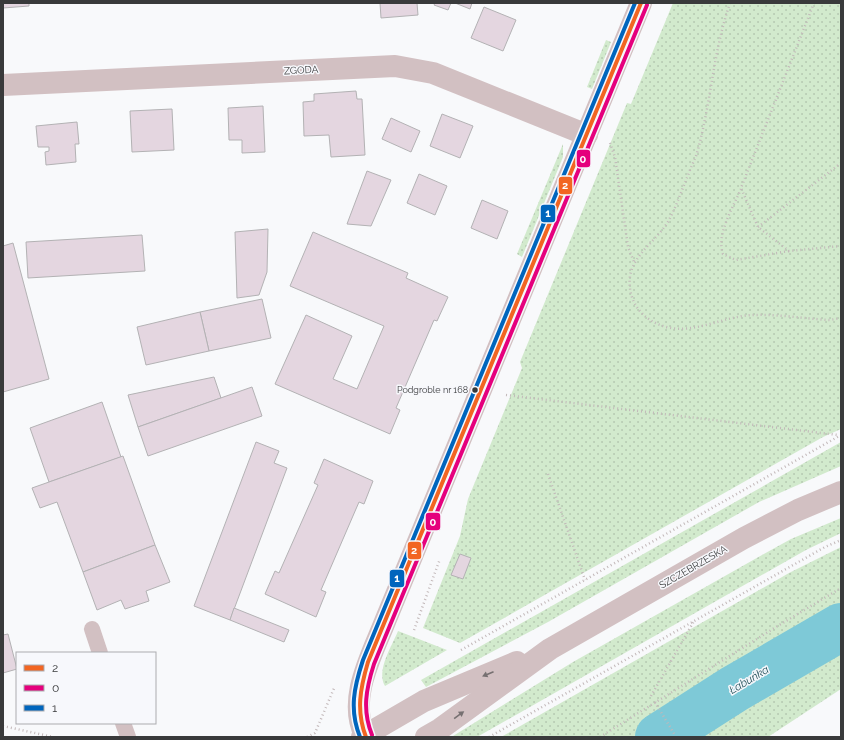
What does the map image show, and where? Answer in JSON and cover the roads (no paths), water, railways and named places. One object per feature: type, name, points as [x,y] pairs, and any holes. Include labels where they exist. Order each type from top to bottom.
[{"type":"street","points":[[364,736],[360,725],[358,701],[362,683],[386,619],[597,137],[641,3]]},
{"type":"street","name":"ZGODA","points":[[3,85],[370,66],[401,67],[433,73],[597,137]]},
{"type":"street","name":"SZCZEBRZESKA","points":[[426,737],[440,729],[550,649],[744,538],[787,516],[841,492]]},
{"type":"street","name":"SZCZEBRZESKA","points":[[364,736],[424,701],[550,649]]},
{"type":"lane","points":[[92,628],[100,652]]},
{"type":"lane","points":[[123,724],[128,737]]},
{"type":"waterway","name":"Łabuńka","points":[[659,737],[734,689],[841,627]]},
{"type":"place","name":"Podgroble nr 168","points":[[475,390]]}]
